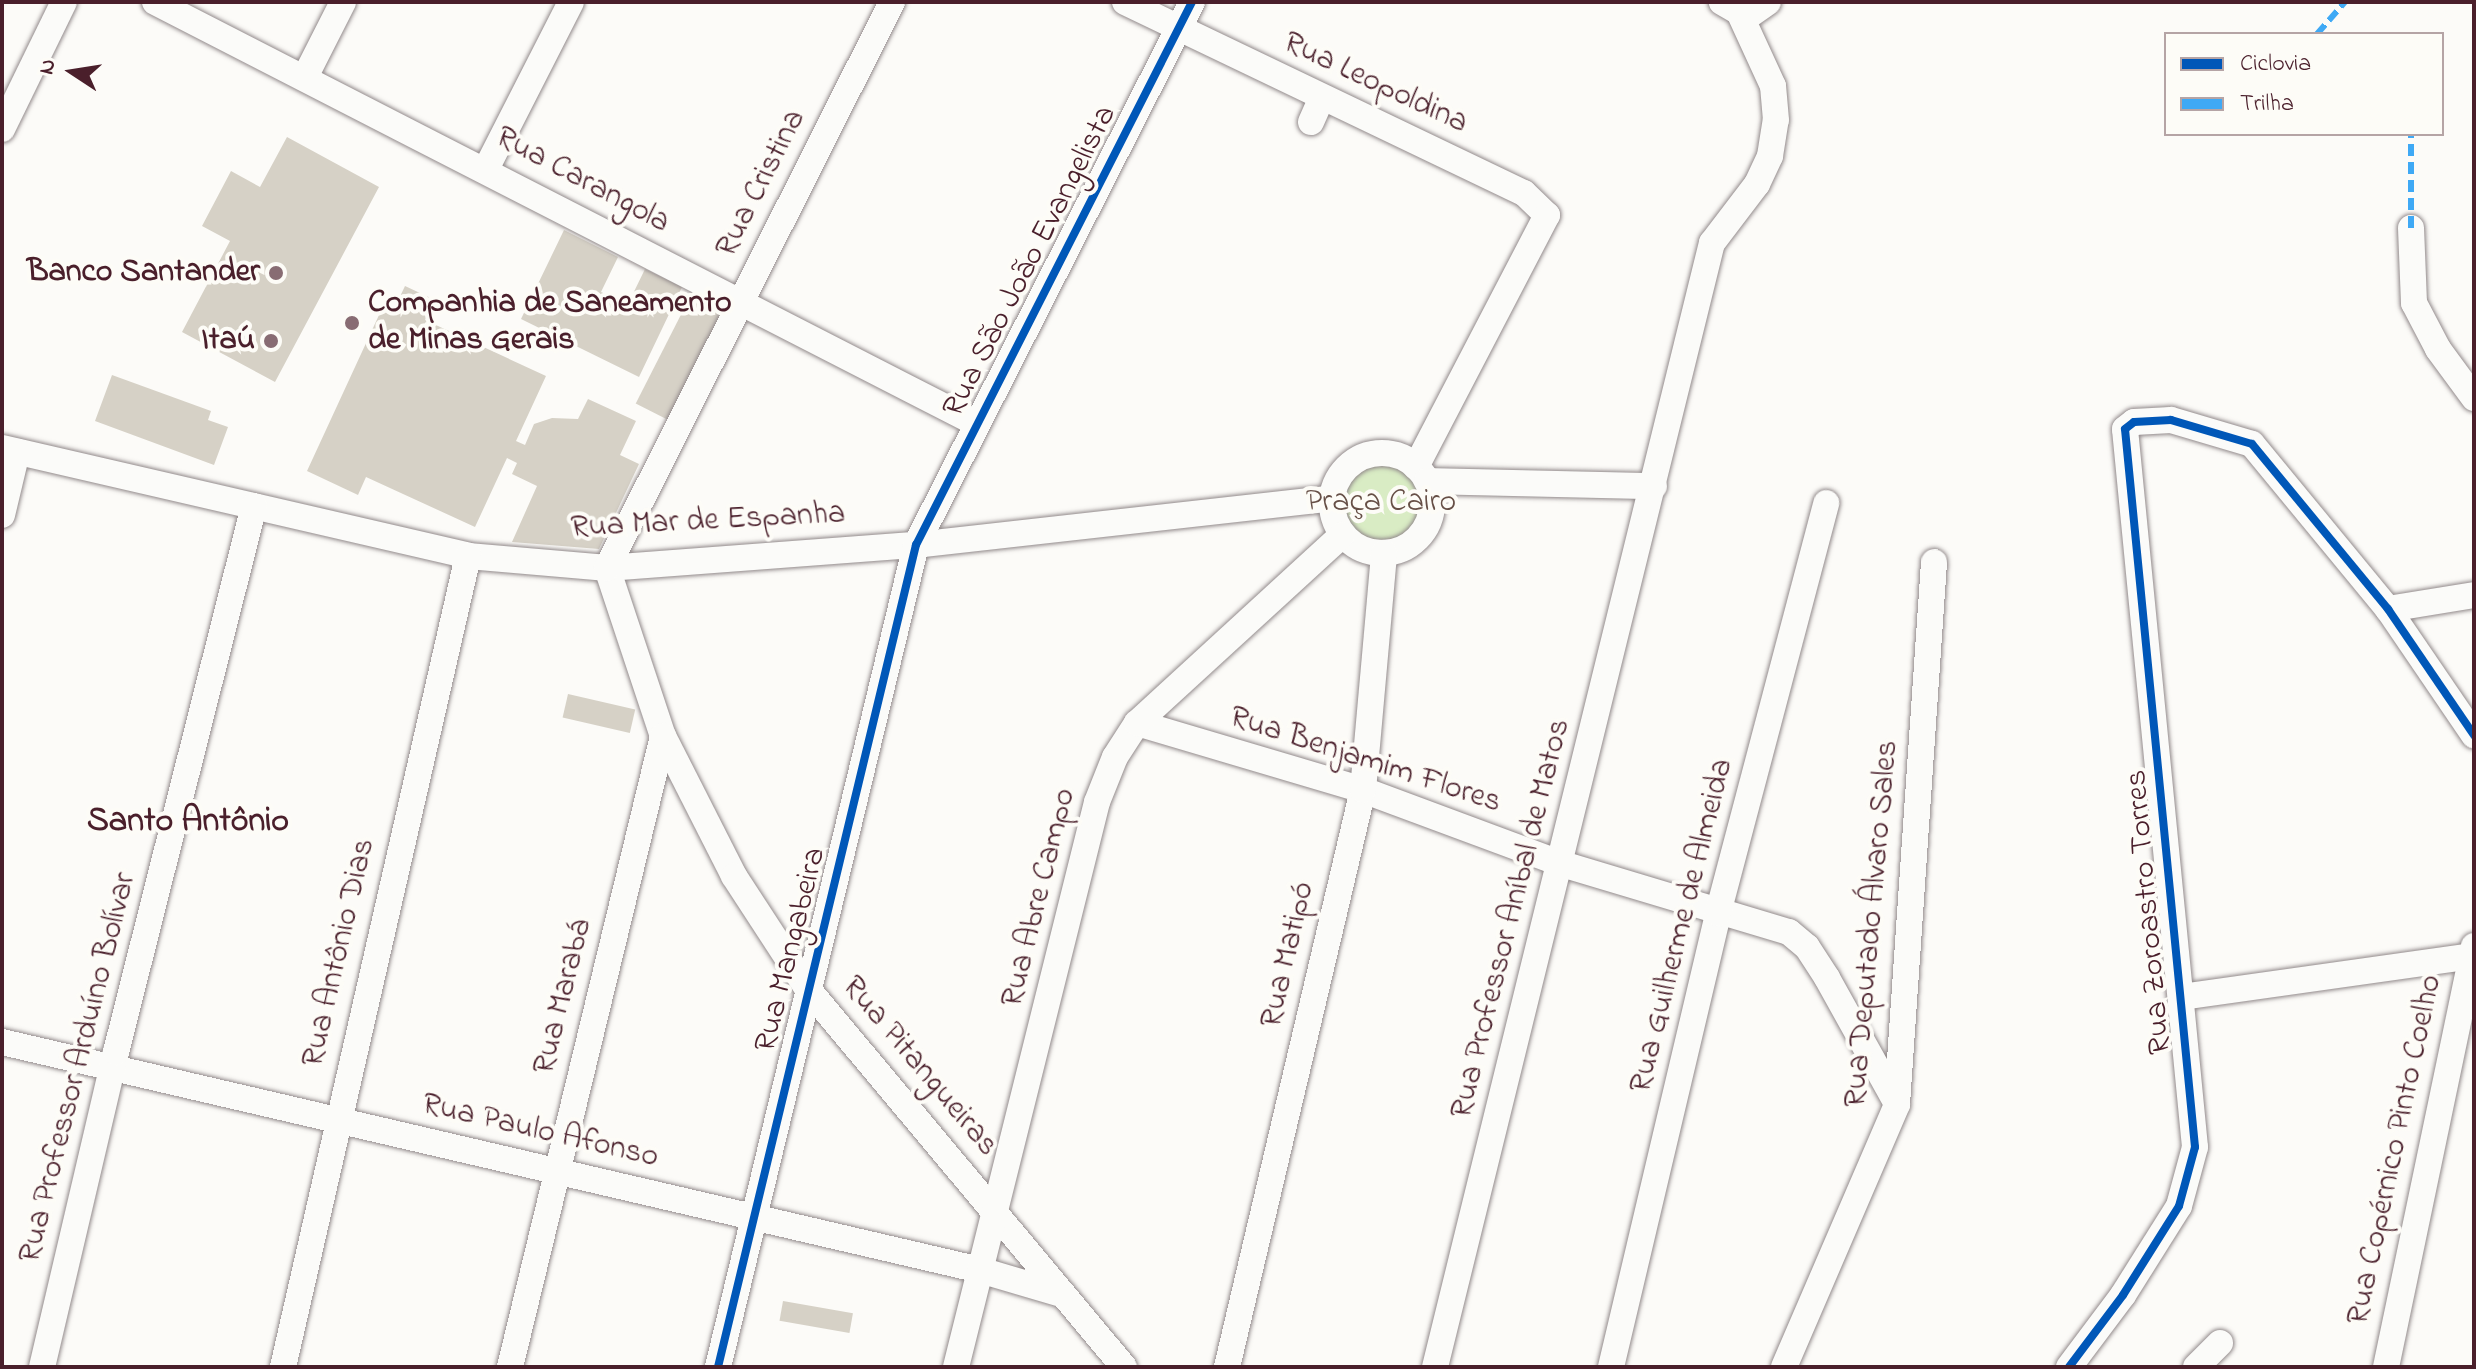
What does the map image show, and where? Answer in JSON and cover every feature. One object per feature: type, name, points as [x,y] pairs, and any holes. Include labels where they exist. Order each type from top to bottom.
[{"type":"street","points":[[2,129],[64,2]]},
{"type":"street","name":"Rua Carangola","points":[[155,2],[486,169],[976,423]]},
{"type":"street","points":[[305,77],[343,2]]},
{"type":"street","points":[[486,169],[571,2]]},
{"type":"street","name":"Rua Cristina","points":[[607,568],[892,2]]},
{"type":"street","name":"Rua Leopoldina","points":[[1125,2],[1524,193],[1547,215],[1422,474]]},
{"type":"street","name":"Rua São João Evangelista","points":[[916,545],[1192,2]]},
{"type":"street","points":[[1722,2],[1744,19],[1768,2]]},
{"type":"street","name":"Rua Professor Aníbal de Matos","points":[[1435,1367],[1562,864],[1712,243],[1757,184],[1770,156],[1776,120],[1773,86],[1744,19]]},
{"type":"street","points":[[1311,122],[1322,97]]},
{"type":"street","points":[[2411,228],[2414,303],[2438,349],[2474,398]]},
{"type":"street","name":"Rua Zoroastro Torres","points":[[2069,1367],[2123,1295],[2179,1206],[2195,1147],[2146,616],[2123,445],[2125,429],[2134,422],[2171,420],[2252,444],[2388,609]]},
{"type":"street","points":[[2,515],[10,450]]},
{"type":"street","name":"Rua Mar de Espanha","points":[[10,450],[468,556],[607,568],[916,545],[1332,498]]},
{"type":"street","points":[[1422,474],[1431,497],[1424,528],[1407,545],[1384,553],[1363,549],[1342,535],[1332,498],[1342,472],[1364,456],[1392,454],[1422,474],[1654,486]]},
{"type":"street","name":"Rua Guilherme de Almeida","points":[[1611,1367],[1718,913],[1826,503]]},
{"type":"street","name":"Rua Professor Arduíno Bolívar","points":[[42,1367],[112,1068],[254,506]]},
{"type":"street","name":"Rua Abre Campo","points":[[956,1367],[1097,802],[1137,723],[1342,535]]},
{"type":"street","name":"Rua Mangabeira","points":[[718,1367],[916,545]]},
{"type":"street","name":"Rua Matipó","points":[[1227,1367],[1363,790],[1384,553]]},
{"type":"street","name":"Rua Antônio Dias","points":[[283,1367],[336,1119],[468,556]]},
{"type":"street","name":"Rua Deputado Álvaro Sales","points":[[1784,1367],[1897,1104],[1934,562]]},
{"type":"street","name":"Rua Pitangueiras","points":[[607,568],[663,736],[734,876],[807,988],[997,1211],[1061,1294],[1124,1367]]},
{"type":"street","points":[[2474,595],[2388,609],[2474,735]]},
{"type":"street","name":"Rua Benjamim Flores","points":[[1137,723],[1363,790],[1562,864],[1789,932],[1807,947],[1897,1104]]},
{"type":"street","name":"Rua Marabá","points":[[510,1367],[663,736]]},
{"type":"street","points":[[2181,997],[2473,951]]},
{"type":"street","name":"Rua Copérnico Pinto Coelho","points":[[2386,1367],[2473,951]]},
{"type":"street","name":"Rua Paulo Afonso","points":[[2,1042],[754,1216],[980,1270],[1061,1294]]},
{"type":"street","points":[[2196,1367],[2220,1343]]},
{"type":"green space","name":"Praça Cairo","points":[[1381,458],[1398,462],[1413,471],[1422,486],[1426,503],[1422,520],[1413,535],[1398,544],[1381,548],[1364,544],[1349,535],[1340,520],[1336,503],[1340,486],[1349,471],[1364,462]]},
{"type":"building","points":[[287,137],[379,187],[275,382],[182,332],[230,241],[202,226],[231,171],[260,187]]},
{"type":"building","points":[[564,230],[618,257],[601,292],[628,304],[645,269],[682,287],[639,377],[521,319]]},
{"type":"building","points":[[405,286],[435,300],[425,320],[546,376],[516,441],[525,445],[534,424],[552,418],[578,419],[588,399],[636,421],[620,455],[639,464],[599,549],[512,542],[537,486],[512,474],[517,463],[507,458],[475,527],[366,477],[358,495],[307,471],[385,302],[395,307]]},
{"type":"building","points":[[692,293],[724,309],[668,420],[636,403]]},
{"type":"building","points":[[112,375],[211,411],[208,420],[228,427],[214,465],[95,421]]},
{"type":"building","points":[[568,694],[635,710],[630,733],[563,717]]},
{"type":"building","points":[[783,1301],[853,1313],[849,1333],[780,1321]]},
{"type":"marked path","points":[[2319,32],[2345,2]]},
{"type":"marked path","points":[[2411,136],[2411,228]]},
{"type":"cycle path","points":[[718,1367],[916,545],[1192,2]]},
{"type":"cycle path","points":[[2069,1367],[2123,1295],[2179,1206],[2195,1147],[2125,429],[2134,422],[2171,420],[2252,444],[2388,609],[2474,735]]},
{"type":"place","name":"Banco Santander","points":[[276,273]]},
{"type":"place","name":"Companhia de Saneamento de Minas Gerais","points":[[352,323]]},
{"type":"place","name":"Itaú","points":[[271,341]]},
{"type":"district","name":"Santo Antônio","points":[[188,823]]}]
